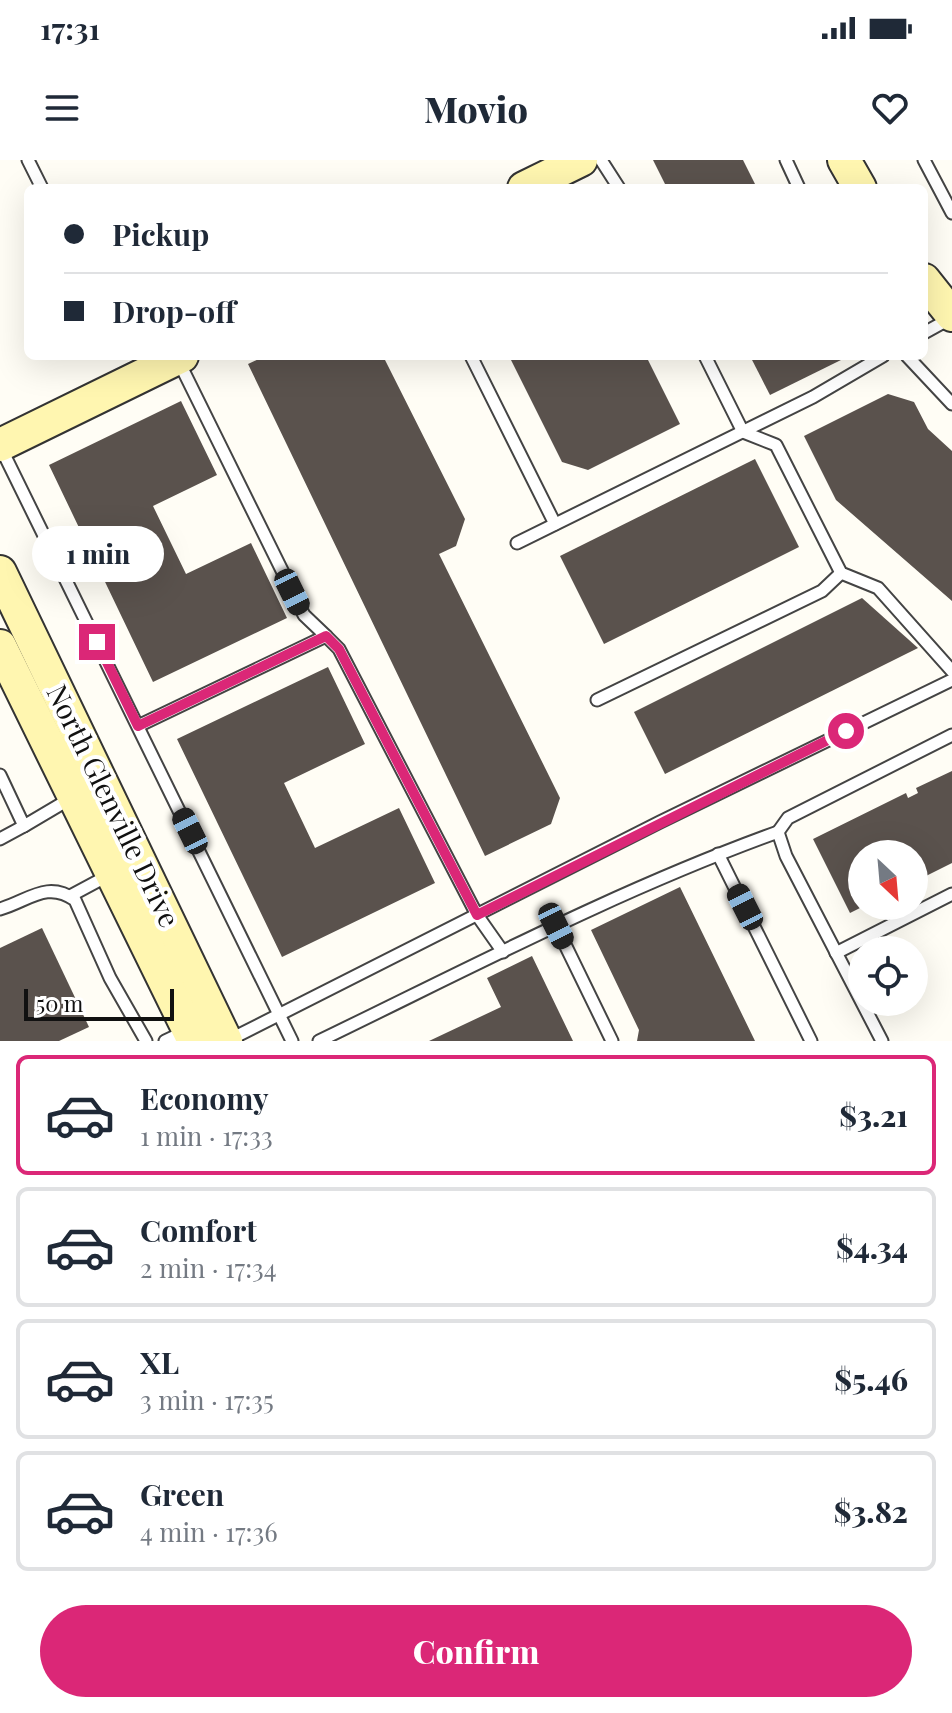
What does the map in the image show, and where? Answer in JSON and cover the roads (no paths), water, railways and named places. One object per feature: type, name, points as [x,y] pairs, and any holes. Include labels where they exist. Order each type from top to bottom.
[{"type":"street","points":[[532,184],[581,160]]},
{"type":"street","points":[[928,285],[952,316]]},
{"type":"street","points":[[0,445],[173,360]]},
{"type":"street","name":"North Glenville Drive","points":[[0,572],[226,1041]]},
{"type":"street","name":"North Glenville Drive","points":[[0,646],[112,874],[183,1037]]},
{"type":"lane","points":[[28,160],[40,184]]},
{"type":"lane","points":[[601,160],[616,184]]},
{"type":"lane","points":[[786,160],[797,184]]},
{"type":"lane","points":[[924,160],[952,213]]},
{"type":"lane","points":[[928,331],[952,316]]},
{"type":"lane","points":[[180,360],[304,615],[339,649],[477,915],[503,952]]},
{"type":"lane","points":[[473,360],[555,524]]},
{"type":"lane","points":[[707,360],[743,432],[776,445],[841,573],[878,588],[952,671]]},
{"type":"lane","points":[[517,543],[813,397],[876,360]]},
{"type":"lane","points":[[911,360],[952,404]]},
{"type":"lane","points":[[0,445],[292,1041]]},
{"type":"lane","points":[[597,700],[822,591],[841,573]]},
{"type":"lane","points":[[138,726],[326,636]]},
{"type":"lane","points":[[226,1041],[952,680]]},
{"type":"lane","points":[[319,1041],[556,926],[718,854],[778,832],[788,818],[952,735]]},
{"type":"lane","points":[[0,775],[24,826]]},
{"type":"lane","points":[[0,839],[74,796]]},
{"type":"lane","points":[[778,832],[786,856],[882,1041]]},
{"type":"lane","points":[[718,854],[811,1041]]},
{"type":"lane","points":[[70,896],[112,874]]},
{"type":"lane","points":[[0,909],[45,891],[65,893],[75,900],[127,1011],[146,1041]]},
{"type":"lane","points":[[836,953],[952,894]]},
{"type":"lane","points":[[556,926],[612,1041]]}]
